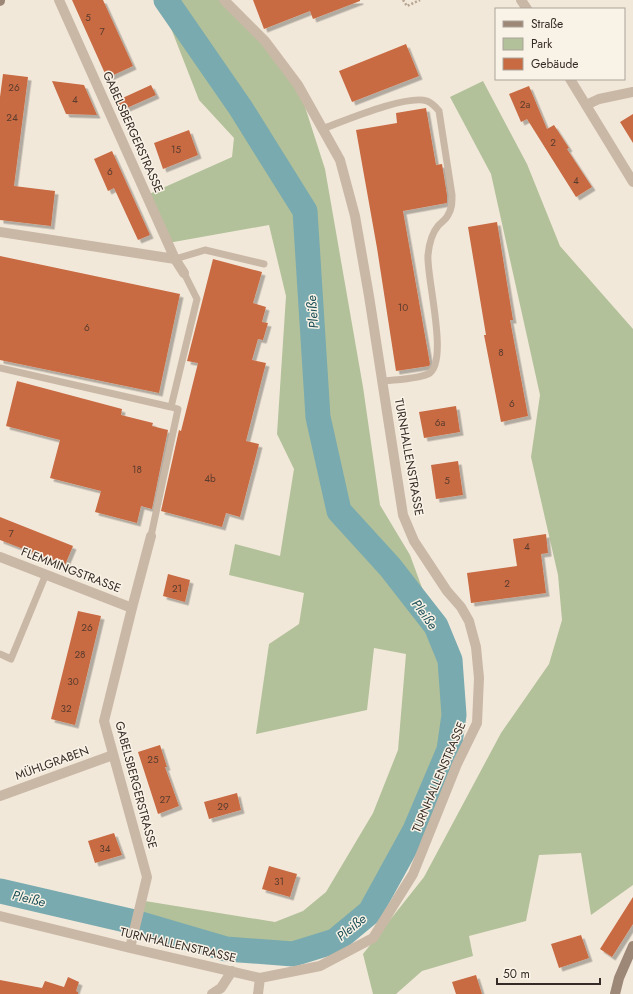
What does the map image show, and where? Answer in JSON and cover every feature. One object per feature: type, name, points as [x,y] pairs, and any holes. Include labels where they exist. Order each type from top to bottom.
[{"type":"street","name":"GABELSBERGERSTRASSE","points":[[59,0],[175,258],[184,274]]},
{"type":"street","name":"TURNHALLENSTRASSE","points":[[0,916],[260,978],[320,966],[373,938],[413,874],[457,764],[477,723],[479,678],[476,647],[469,621],[461,607],[447,591],[414,541],[403,515],[355,216],[340,160],[298,85],[265,41],[224,0]]},
{"type":"street","points":[[571,80],[633,182]]},
{"type":"street","points":[[586,105],[599,99],[633,92]]},
{"type":"street","points":[[0,232],[175,258]]},
{"type":"street","name":"GABELSBERGERSTRASSE","points":[[130,948],[147,877],[104,721],[151,536]]},
{"type":"street","name":"FLEMMINGSTRASSE","points":[[0,557],[132,608]]},
{"type":"street","name":"MÜHLGRABEN","points":[[0,796],[113,755]]},
{"type":"street","points":[[615,994],[619,978],[633,946]]},
{"type":"street","points":[[212,994],[220,988],[232,971]]},
{"type":"street","points":[[258,994],[260,978]]},
{"type":"lane","points":[[322,129],[387,105],[416,100],[426,100],[434,105],[439,111],[452,195],[452,206],[448,216],[437,227],[430,242],[428,257],[436,321],[437,355],[434,367],[429,374],[382,381]]},
{"type":"lane","points":[[175,258],[206,250],[264,264]]},
{"type":"lane","points":[[171,407],[197,299],[184,274]]},
{"type":"lane","points":[[0,368],[178,409],[151,536]]},
{"type":"lane","points":[[0,654],[11,659],[46,574]]},
{"type":"path","points":[[403,0],[407,6],[420,0]]},
{"type":"green space","points":[[160,0],[224,0],[298,85],[325,169],[363,387],[380,505],[410,555],[450,660],[454,715],[449,750],[415,830],[370,912],[335,941],[293,954],[226,949],[134,922],[145,901],[275,922],[303,911],[326,892],[373,813],[398,750],[406,654],[374,648],[367,710],[256,734],[269,644],[299,624],[304,593],[229,575],[235,544],[280,556],[294,469],[277,434],[286,296],[269,225],[168,243],[147,195],[232,157],[234,138],[199,100]]},
{"type":"green space","points":[[483,81],[527,164],[560,246],[633,329],[633,885],[591,915],[581,853],[539,855],[526,921],[469,936],[473,956],[422,971],[396,994],[373,994],[363,954],[424,877],[501,733],[549,664],[562,620],[558,575],[531,457],[540,395],[491,174],[450,97]]},
{"type":"building","points":[[72,0],[103,0],[133,66],[107,78]]},
{"type":"building","points":[[253,0],[360,1],[313,19],[310,11],[264,29]]},
{"type":"building","points":[[406,44],[419,76],[352,102],[339,71]]},
{"type":"building","points":[[3,74],[28,77],[14,186],[55,191],[51,226],[0,220],[0,97]]},
{"type":"building","points":[[52,81],[84,85],[97,115],[66,114]]},
{"type":"building","points":[[151,85],[156,95],[120,111],[116,101]]},
{"type":"building","points":[[529,86],[547,129],[554,125],[569,148],[567,149],[592,187],[576,197],[527,119],[521,122],[509,94]]},
{"type":"building","points":[[426,108],[436,165],[442,164],[447,203],[403,211],[430,364],[429,366],[396,371],[377,248],[356,130],[397,123],[396,113]]},
{"type":"building","points":[[633,114],[633,143],[620,122]]},
{"type":"building","points":[[189,130],[198,155],[163,169],[154,143]]},
{"type":"building","points":[[112,151],[150,235],[138,240],[114,188],[108,191],[94,159]]},
{"type":"building","points":[[497,222],[513,320],[510,320],[528,416],[501,422],[484,335],[486,335],[468,227]]},
{"type":"building","points":[[0,256],[180,294],[159,393],[0,360]]},
{"type":"building","points":[[213,259],[262,272],[253,303],[266,307],[262,322],[268,323],[263,340],[258,339],[252,360],[266,363],[246,441],[259,444],[240,517],[226,513],[222,527],[161,511],[179,430],[181,431],[198,363],[187,361]]},
{"type":"building","points":[[17,381],[122,409],[121,415],[153,423],[152,426],[168,430],[152,509],[141,506],[137,523],[95,512],[101,491],[50,478],[60,440],[6,426]]},
{"type":"building","points":[[456,406],[460,432],[424,438],[419,412]]},
{"type":"building","points":[[458,461],[463,495],[436,499],[431,465]]},
{"type":"building","points":[[0,517],[73,546],[65,565],[0,540]]},
{"type":"building","points":[[546,534],[548,553],[541,554],[546,593],[471,603],[467,573],[517,566],[513,539]]},
{"type":"building","points":[[168,574],[190,580],[185,602],[163,596]]},
{"type":"building","points":[[78,611],[101,616],[75,725],[51,719]]},
{"type":"building","points":[[160,745],[167,767],[165,767],[179,806],[158,814],[138,752]]},
{"type":"building","points":[[237,793],[241,810],[209,819],[204,802]]},
{"type":"building","points":[[114,833],[122,855],[95,863],[88,841]]},
{"type":"building","points":[[269,866],[297,874],[290,897],[262,889]]},
{"type":"building","points":[[633,897],[633,924],[612,957],[600,949]]},
{"type":"building","points":[[581,935],[589,958],[559,968],[551,944]]},
{"type":"building","points":[[476,975],[482,994],[456,994],[452,982]]},
{"type":"building","points":[[68,977],[79,982],[76,991],[78,994],[0,994],[0,980],[42,988],[45,981],[64,987]]},
{"type":"waterway","name":"Pleiße","points":[[0,891],[134,922],[226,949],[293,954],[335,941],[370,912],[415,830],[449,750],[454,715],[450,660],[436,626],[390,567],[339,511],[318,417],[305,211],[240,107],[166,0]]}]
